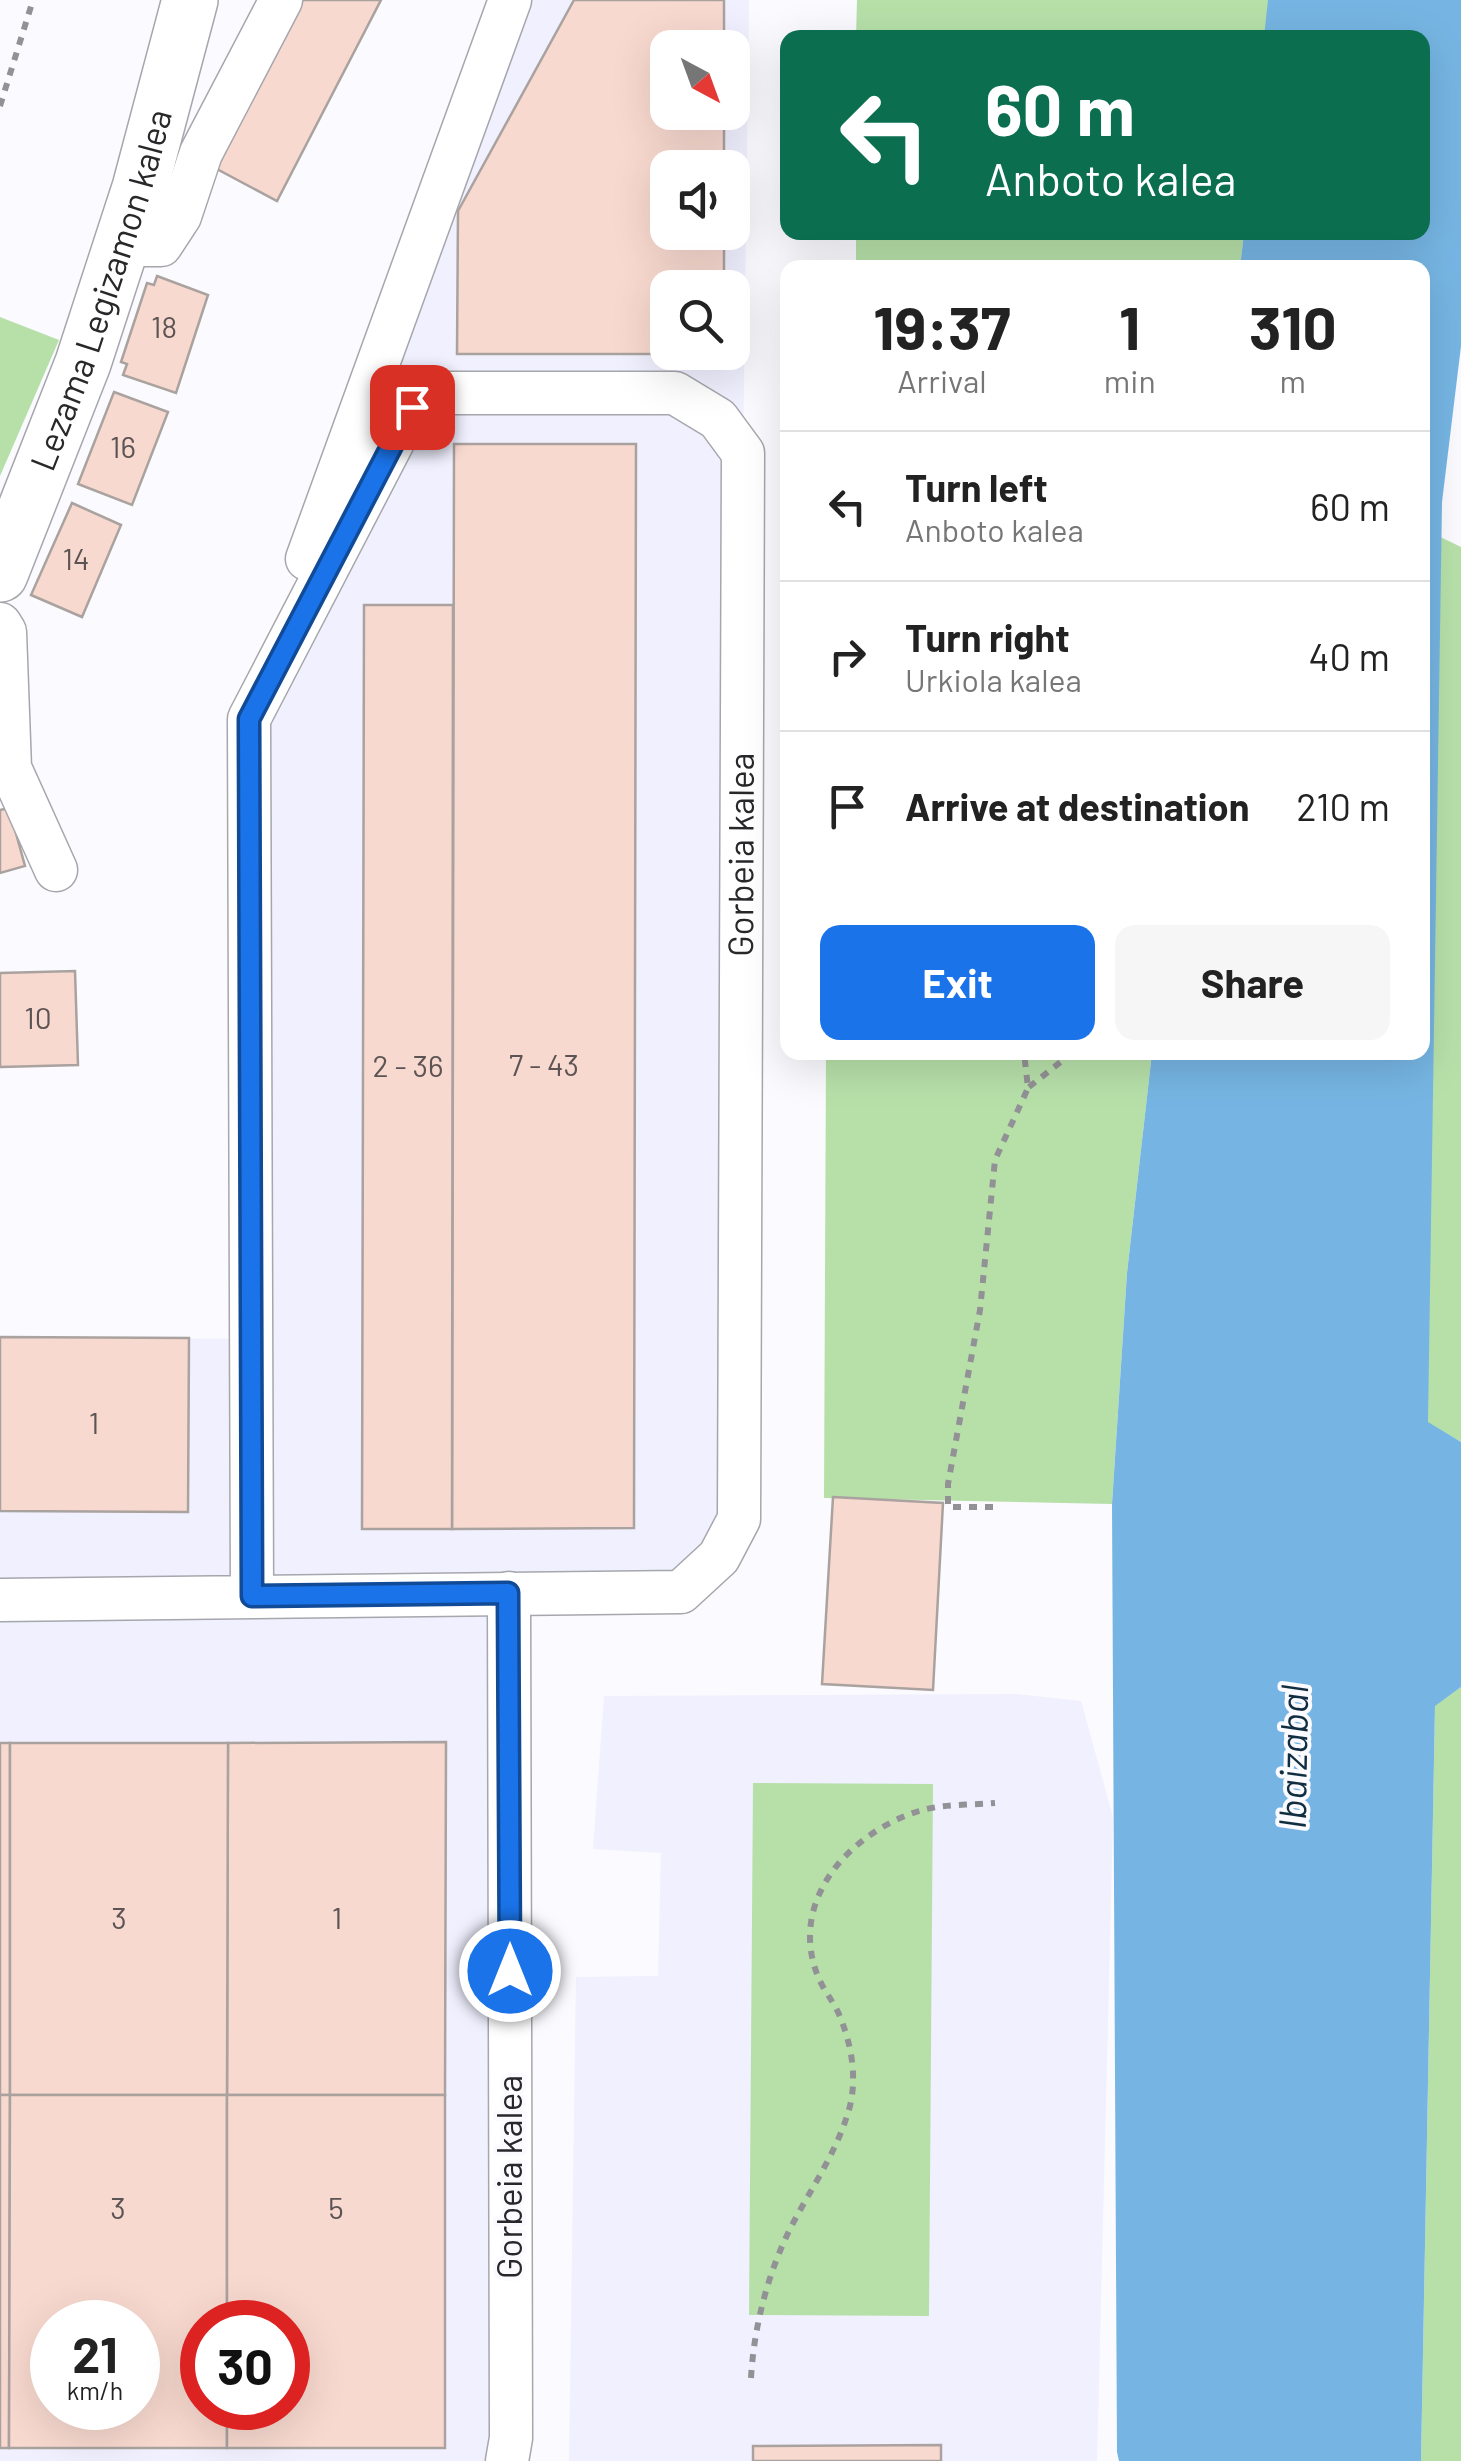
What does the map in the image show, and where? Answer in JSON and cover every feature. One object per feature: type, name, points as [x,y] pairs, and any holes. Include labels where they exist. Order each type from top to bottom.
[{"type":"street","name":"Lezama Legizamon kalea","points":[[0,574],[83,363],[122,244],[190,0]]},
{"type":"street","points":[[122,244],[160,245],[180,216],[201,153],[281,0]]},
{"type":"street","points":[[252,1596],[249,719],[510,0]]},
{"type":"street","name":"Gorbeia kalea","points":[[249,719],[412,407],[438,394],[675,393],[718,419],[743,452],[739,1519],[719,1557],[681,1592],[508,1593],[512,2438],[507,2461]]},
{"type":"street","points":[[0,624],[5,632],[10,768],[56,870]]},
{"type":"street","points":[[0,1600],[508,1593]]},
{"type":"path","points":[[0,106],[34,0]]},
{"type":"path","points":[[1025,1060],[1028,1088]]},
{"type":"path","points":[[993,1507],[948,1507],[948,1484],[980,1310],[995,1160],[1028,1088],[1063,1060]]},
{"type":"path","points":[[751,2378],[753,2343],[767,2288],[790,2230],[848,2114],[854,2078],[850,2043],[818,1978],[810,1948],[812,1918],[821,1886],[845,1855],[880,1826],[922,1810],[995,1803]]},
{"type":"shaded area","points":[[510,0],[749,0],[749,30],[650,30],[650,130],[747,130],[747,150],[650,150],[650,250],[746,250],[745,270],[650,270],[650,370],[744,370],[739,1519],[681,1592],[509,1593],[512,2461],[0,2461],[0,1337],[251,1339],[249,719]]},
{"type":"shaded area","points":[[1015,1694],[1081,1701],[1113,1817],[1097,2461],[569,2461],[576,1977],[658,1976],[661,1853],[593,1849],[604,1696]]},
{"type":"green space","points":[[857,0],[1272,0],[1269,30],[856,30]]},
{"type":"green space","points":[[856,240],[1243,240],[1241,260],[856,260]]},
{"type":"green space","points":[[0,317],[59,340],[0,476]]},
{"type":"green space","points":[[1430,532],[1461,547],[1461,1442],[1428,1423]]},
{"type":"green space","points":[[826,1060],[1151,1060],[1127,1273],[1112,1504],[824,1498]]},
{"type":"green space","points":[[1461,1687],[1461,2461],[1421,2461],[1435,1705]]},
{"type":"green space","points":[[753,1783],[933,1784],[929,2316],[749,2315]]},
{"type":"water","name":"Ibaizabal","points":[[1268,0],[1461,0],[1461,346],[1442,502],[1428,1422],[1461,1442],[1461,1687],[1435,1706],[1421,2461],[1119,2461],[1117,2452],[1112,1504],[1127,1273],[1151,1060],[1430,1060],[1430,260],[1241,260],[1243,240],[1430,240],[1430,30],[1265,30]]},
{"type":"building","points":[[302,0],[381,0],[277,201],[215,168]]},
{"type":"building","points":[[574,0],[724,0],[724,30],[650,30],[650,130],[724,130],[724,150],[650,150],[650,250],[724,250],[724,270],[650,270],[650,354],[457,354],[458,211]]},
{"type":"building","points":[[157,276],[208,295],[176,393],[123,375],[127,364],[121,362],[147,283],[154,285]]},
{"type":"building","points":[[114,392],[168,412],[132,505],[78,484]]},
{"type":"building","points":[[454,444],[636,444],[634,1528],[452,1529]]},
{"type":"building","points":[[72,503],[121,525],[82,617],[31,595]]},
{"type":"building","points":[[364,605],[453,605],[452,1529],[362,1529]]},
{"type":"building","points":[[9,808],[25,866],[0,873],[0,810]]},
{"type":"building","points":[[75,971],[78,1065],[0,1067],[0,973]]},
{"type":"building","points":[[0,1337],[189,1338],[188,1512],[0,1511]]},
{"type":"building","points":[[833,1497],[943,1503],[933,1690],[822,1684]]},
{"type":"building","points":[[446,1742],[445,2095],[227,2095],[228,1743]]},
{"type":"building","points":[[0,1743],[10,1743],[10,2095],[0,2095]]},
{"type":"building","points":[[10,1743],[228,1743],[227,2095],[10,2095]]},
{"type":"building","points":[[0,2095],[10,2095],[9,2448],[0,2448]]},
{"type":"building","points":[[10,2095],[227,2095],[227,2300],[180,2300],[180,2430],[227,2430],[227,2448],[9,2448]]},
{"type":"building","points":[[227,2095],[445,2095],[445,2448],[227,2448],[227,2430],[310,2430],[310,2300],[227,2300]]},
{"type":"building","points":[[941,2445],[941,2461],[753,2461],[753,2446]]},
{"type":"route","points":[[412,407],[249,719],[252,1596],[508,1593],[510,1971]]}]
